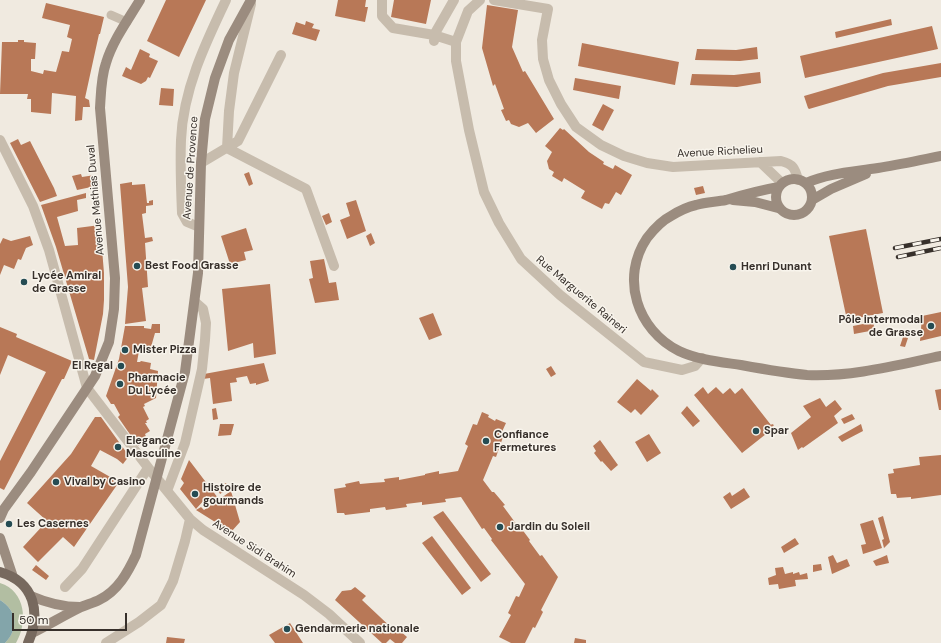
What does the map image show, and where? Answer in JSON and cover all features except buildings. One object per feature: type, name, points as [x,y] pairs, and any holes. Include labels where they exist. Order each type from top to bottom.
[{"type":"main road","name":"Avenue Mathias Duval","points":[[0,518],[4,509],[31,472],[95,376],[109,342],[114,309],[115,278],[100,108],[101,84],[106,63],[113,45],[140,0]]},
{"type":"main road","name":"Avenue de Provence","points":[[80,607],[101,599],[116,587],[128,573],[136,555],[185,372],[198,273],[201,163],[205,119],[215,78],[229,40],[251,0]]},
{"type":"main road","points":[[941,156],[879,168],[832,174],[802,181],[788,180],[780,185],[725,200],[688,207],[662,222],[645,242],[635,264],[633,284],[639,309],[645,320],[662,339],[671,346],[690,355],[702,358],[807,375],[860,372],[941,356]]},
{"type":"main road","points":[[780,185],[775,197],[778,208],[783,213],[790,216],[798,216],[806,211],[812,200],[830,188],[879,168]]},
{"type":"main road","points":[[802,181],[812,194],[812,200]]},
{"type":"main road","points":[[725,200],[755,202],[778,208]]},
{"type":"main road","points":[[0,538],[13,577]]},
{"type":"main road","points":[[0,572],[13,577],[31,596],[35,615],[32,633],[28,643]]},
{"type":"main road","points":[[31,596],[50,604],[66,607],[80,607]]},
{"type":"main road","points":[[32,633],[80,607]]},
{"type":"street","points":[[199,227],[187,222],[182,214],[182,132],[184,112],[207,40],[226,0]]},
{"type":"street","points":[[227,148],[228,111],[234,73],[251,0]]},
{"type":"street","points":[[382,0],[382,16],[393,28],[456,42],[468,11],[480,0]]},
{"type":"street","points":[[434,38],[454,0]]},
{"type":"street","name":"Avenue Richelieu","points":[[494,0],[548,9],[542,40],[543,59],[549,80],[561,104],[576,127],[601,145],[624,156],[647,163],[673,167],[782,161],[790,163],[802,181]]},
{"type":"street","points":[[111,15],[127,22]]},
{"type":"street","name":"Rue Marguerite Raineri","points":[[456,42],[458,78],[484,192],[498,223],[521,259],[560,295],[644,362],[682,370],[695,366],[702,358]]},
{"type":"street","points":[[201,163],[238,141],[281,55]]},
{"type":"street","points":[[0,140],[33,206],[49,250],[87,388]]},
{"type":"street","points":[[227,148],[306,188],[334,266]]},
{"type":"street","points":[[760,162],[780,185]]},
{"type":"street","points":[[166,489],[185,443],[202,369],[206,340],[206,324],[203,309],[195,302]]},
{"type":"street","name":"Avenue Sidi Brahim","points":[[87,388],[190,519],[203,530],[304,595],[360,643]]},
{"type":"street","points":[[65,587],[82,569],[138,483],[147,466]]},
{"type":"street","points":[[106,643],[139,622],[161,605],[173,581],[190,519]]},
{"type":"green space","points":[[0,583],[9,587],[20,600],[23,617],[20,635],[16,643],[5,643],[13,632],[14,620],[10,609],[0,600]]},
{"type":"water","points":[[0,600],[10,609],[14,620],[13,632],[5,643],[0,643]]},
{"type":"railway","points":[[895,248],[941,239]]},
{"type":"railway","points":[[898,257],[941,248]]},
{"type":"place","name":"Best Food Grasse","points":[[137,266]]},
{"type":"place","name":"Henri Dunant","points":[[733,267]]},
{"type":"place","name":"Lycée Amiral de Grasse","points":[[24,282]]},
{"type":"place","name":"Pôle intermodal de Grasse","points":[[931,326]]},
{"type":"place","name":"Mister Pizza","points":[[125,350]]},
{"type":"place","name":"El Regal","points":[[121,366]]},
{"type":"place","name":"Pharmacie Du Lycée","points":[[120,384]]},
{"type":"place","name":"Spar","points":[[756,431]]},
{"type":"place","name":"Confiance Fermetures","points":[[486,441]]},
{"type":"place","name":"Elegance Masculine","points":[[118,447]]},
{"type":"place","name":"Vival by Casino","points":[[56,482]]},
{"type":"place","name":"Histoire de gourmands","points":[[195,494]]},
{"type":"place","name":"Les Casernes","points":[[9,524]]},
{"type":"place","name":"Jardin du Soleil","points":[[500,527]]},
{"type":"place","name":"Gendarmerie nationale","points":[[287,629]]}]
